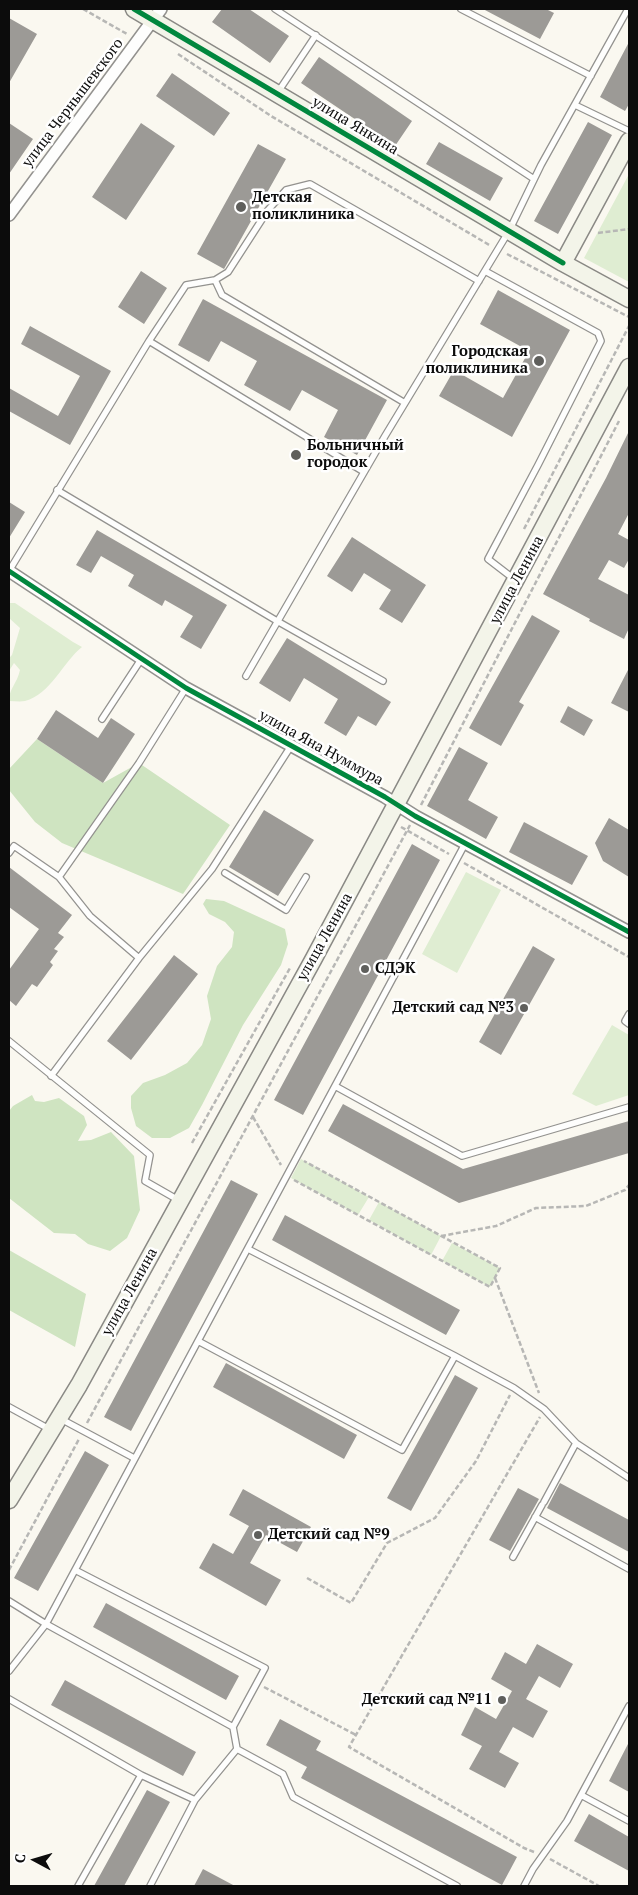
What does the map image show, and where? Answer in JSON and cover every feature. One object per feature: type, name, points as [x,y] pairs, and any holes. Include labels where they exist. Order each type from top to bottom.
[{"type":"main road","name":"улица Янкина","points":[[134,9],[563,264],[629,299]]},
{"type":"main road","points":[[563,264],[629,141]]},
{"type":"main road","name":"улица Ленина","points":[[9,1500],[144,1269],[389,820],[629,367]]},
{"type":"street","name":"улица Чернышевского","points":[[9,214],[153,20]]},
{"type":"street","name":"улица Яна Нуммура","points":[[9,571],[186,688],[415,816],[629,932]]},
{"type":"lane","points":[[275,9],[534,179]]},
{"type":"lane","points":[[461,9],[591,76]]},
{"type":"lane","points":[[246,676],[364,472],[509,232],[534,179],[628,9]]},
{"type":"lane","points":[[277,94],[316,36]]},
{"type":"lane","points":[[575,105],[629,131]]},
{"type":"lane","points":[[9,571],[149,341],[186,285],[215,280],[228,272],[268,210],[286,190],[310,184],[479,281]]},
{"type":"lane","points":[[485,271],[598,333],[601,341],[488,559],[516,581]]},
{"type":"lane","points":[[215,280],[222,295],[405,403]]},
{"type":"lane","points":[[149,341],[364,472]]},
{"type":"lane","points":[[58,490],[383,681]]},
{"type":"lane","points":[[102,719],[142,658]]},
{"type":"lane","points":[[59,877],[139,762],[186,688]]},
{"type":"lane","points":[[51,1076],[139,958],[212,869],[291,746]]},
{"type":"lane","points":[[9,1671],[46,1624],[466,842]]},
{"type":"lane","points":[[9,853],[14,846],[59,877],[90,916],[139,958]]},
{"type":"lane","points":[[225,873],[286,910],[306,878]]},
{"type":"lane","points":[[629,1014],[625,1021],[629,1024]]},
{"type":"lane","points":[[9,1041],[150,1155],[145,1181],[180,1201]]},
{"type":"lane","points":[[335,1086],[462,1156],[629,1107]]},
{"type":"lane","points":[[248,1248],[514,1388],[544,1409],[576,1443],[629,1478]]},
{"type":"lane","points":[[198,1341],[402,1450],[455,1356]]},
{"type":"lane","points":[[9,1406],[55,1424],[83,1431],[134,1458]]},
{"type":"lane","points":[[513,1557],[576,1443]]},
{"type":"lane","points":[[536,1516],[629,1569]]},
{"type":"lane","points":[[75,1570],[264,1668],[233,1726],[236,1749],[195,1800],[150,1886]]},
{"type":"lane","points":[[9,1601],[46,1624],[233,1726]]},
{"type":"lane","points":[[9,1699],[141,1775],[195,1800]]},
{"type":"lane","points":[[524,1886],[533,1869],[568,1821],[629,1706]]},
{"type":"lane","points":[[236,1749],[282,1774],[293,1797],[457,1886]]},
{"type":"lane","points":[[78,1886],[141,1775]]},
{"type":"lane","points":[[581,1796],[629,1821]]},
{"type":"path","points":[[83,9],[125,35],[153,20]]},
{"type":"path","points":[[176,53],[272,116],[476,238],[629,317]]},
{"type":"path","points":[[598,233],[629,229]]},
{"type":"path","points":[[9,1570],[415,816],[620,418]]},
{"type":"path","points":[[389,820],[629,957]]},
{"type":"path","points":[[253,1117],[287,1175],[490,1287],[500,1268],[296,1157]]},
{"type":"path","points":[[441,1236],[496,1226],[536,1208],[586,1206],[624,1190],[629,1185]]},
{"type":"path","points":[[495,1278],[544,1409],[349,1747],[524,1848],[543,1855],[599,1886]]},
{"type":"path","points":[[307,1578],[351,1603],[387,1543],[435,1518],[476,1461],[514,1388]]},
{"type":"path","points":[[256,1683],[356,1735]]},
{"type":"green space","points":[[629,174],[629,282],[584,258]]},
{"type":"green space","points":[[9,603],[15,603],[82,647],[42,692],[25,701],[9,701],[10,693],[20,670],[14,663],[9,671],[9,658],[12,655],[20,628],[9,618]]},
{"type":"green space","points":[[37,739],[103,783],[139,763],[230,825],[183,894],[62,843],[35,822],[9,790],[9,769]]},
{"type":"green space","points":[[466,872],[501,890],[457,973],[422,954]]},
{"type":"green space","points":[[206,899],[224,901],[285,929],[288,944],[281,965],[243,1025],[189,1128],[170,1138],[152,1138],[136,1126],[131,1108],[131,1096],[143,1083],[165,1075],[187,1063],[202,1045],[211,1019],[207,996],[217,966],[232,947],[234,932],[225,922],[209,914],[203,904]]},
{"type":"green space","points":[[612,1025],[629,1035],[629,1095],[596,1106],[572,1094]]},
{"type":"green space","points":[[32,1095],[35,1101],[44,1102],[59,1098],[84,1116],[87,1125],[78,1141],[91,1140],[111,1132],[134,1156],[140,1210],[127,1238],[110,1251],[88,1244],[75,1234],[54,1233],[9,1198],[9,1111],[13,1106]]},
{"type":"green space","points":[[301,1159],[369,1197],[358,1215],[291,1178]]},
{"type":"green space","points":[[379,1202],[441,1236],[431,1255],[369,1220]]},
{"type":"green space","points":[[452,1243],[500,1268],[490,1287],[442,1261]]},
{"type":"green space","points":[[9,1250],[86,1294],[75,1347],[9,1310]]},
{"type":"building","points":[[222,9],[249,9],[289,36],[270,63],[212,22]]},
{"type":"building","points":[[483,9],[546,9],[554,13],[540,39]]},
{"type":"building","points":[[9,18],[37,34],[9,83]]},
{"type":"building","points":[[629,42],[629,104],[625,111],[600,97]]},
{"type":"building","points":[[319,57],[412,121],[395,146],[301,83]]},
{"type":"building","points":[[172,73],[230,113],[214,136],[156,96]]},
{"type":"building","points":[[588,122],[612,135],[558,234],[534,221]]},
{"type":"building","points":[[9,123],[33,139],[9,174]]},
{"type":"building","points":[[141,123],[175,146],[126,220],[92,197]]},
{"type":"building","points":[[439,142],[503,178],[490,201],[426,164]]},
{"type":"building","name":"Детская поликлиника","points":[[258,144],[286,159],[224,269],[197,254]]},
{"type":"building","points":[[141,271],[167,288],[144,324],[118,307]]},
{"type":"building","name":"Городская поликлиника","points":[[498,290],[570,330],[512,437],[439,396],[454,370],[503,398],[529,351],[480,324]]},
{"type":"building","points":[[203,299],[387,400],[357,455],[324,437],[338,410],[302,390],[290,411],[244,385],[257,361],[221,341],[209,362],[178,345]]},
{"type":"building","points":[[30,326],[111,371],[70,445],[9,411],[9,388],[58,416],[80,376],[21,344]]},
{"type":"building","points":[[629,431],[629,513],[618,534],[629,540],[629,559],[624,568],[609,560],[598,579],[629,595],[629,628],[624,639],[543,594],[606,478]]},
{"type":"building","points":[[9,502],[25,512],[9,538]]},
{"type":"building","points":[[97,530],[227,605],[201,649],[180,637],[193,616],[165,600],[162,606],[128,586],[134,575],[101,556],[91,573],[76,565]]},
{"type":"building","points":[[352,537],[426,585],[402,623],[379,609],[391,590],[364,573],[352,592],[327,576]]},
{"type":"building","points":[[532,615],[560,631],[519,702],[524,705],[501,746],[469,728]]},
{"type":"building","points":[[287,638],[391,702],[376,726],[358,716],[346,736],[324,723],[338,699],[304,678],[290,702],[259,683]]},
{"type":"building","points":[[629,668],[629,712],[611,703]]},
{"type":"building","points":[[568,706],[593,720],[584,736],[560,722]]},
{"type":"building","points":[[56,710],[98,738],[111,718],[135,734],[103,783],[37,739]]},
{"type":"building","points":[[459,747],[488,763],[468,800],[498,817],[486,839],[427,806]]},
{"type":"building","points":[[264,810],[314,840],[278,896],[229,867]]},
{"type":"building","points":[[609,818],[629,830],[629,877],[603,861],[595,843]]},
{"type":"building","points":[[524,822],[588,856],[572,885],[509,852]]},
{"type":"building","points":[[412,844],[440,860],[303,1115],[274,1100]]},
{"type":"building","points":[[9,867],[72,915],[58,933],[64,937],[54,949],[58,951],[50,962],[53,965],[37,987],[32,984],[16,1006],[9,1000],[9,970],[39,929],[9,907]]},
{"type":"building","points":[[533,946],[555,959],[501,1055],[479,1042]]},
{"type":"building","points":[[174,955],[198,974],[131,1060],[107,1041]]},
{"type":"building","points":[[343,1104],[463,1169],[629,1121],[629,1153],[459,1203],[328,1131]]},
{"type":"building","points":[[231,1180],[258,1194],[131,1431],[104,1417]]},
{"type":"building","points":[[285,1215],[460,1310],[446,1335],[272,1240]]},
{"type":"building","points":[[226,1363],[357,1435],[344,1459],[213,1387]]},
{"type":"building","points":[[455,1375],[478,1388],[411,1511],[387,1498]]},
{"type":"building","points":[[85,1451],[109,1465],[38,1591],[14,1578]]},
{"type":"building","points":[[560,1483],[629,1520],[629,1552],[547,1508]]},
{"type":"building","points":[[518,1488],[539,1499],[510,1551],[489,1540]]},
{"type":"building","points":[[243,1489],[311,1527],[297,1552],[266,1535],[250,1563],[281,1580],[266,1606],[199,1568],[213,1543],[233,1554],[249,1526],[229,1515]]},
{"type":"building","points":[[106,1603],[239,1676],[226,1700],[93,1627]]},
{"type":"building","points":[[537,1644],[573,1664],[560,1688],[539,1676],[526,1699],[548,1711],[533,1738],[513,1727],[499,1752],[519,1763],[505,1788],[469,1769],[482,1746],[461,1735],[475,1707],[496,1719],[512,1691],[491,1679],[505,1652],[526,1664]]},
{"type":"building","points":[[65,1680],[196,1752],[183,1776],[51,1705]]},
{"type":"building","points":[[280,1719],[321,1741],[316,1750],[517,1857],[502,1885],[301,1778],[307,1767],[266,1745]]},
{"type":"building","points":[[629,1742],[629,1792],[609,1781]]},
{"type":"building","points":[[147,1790],[170,1802],[124,1886],[94,1886]]},
{"type":"building","points":[[589,1814],[629,1837],[629,1871],[574,1841]]},
{"type":"building","points":[[203,1869],[235,1886],[194,1886]]},
{"type":"cycle path","points":[[134,9],[563,263]]},
{"type":"cycle path","points":[[9,571],[186,688],[385,797],[415,816],[629,932]]},
{"type":"place","name":"Детская поликлиника","points":[[241,207]]},
{"type":"place","name":"Городская поликлиника","points":[[539,361]]},
{"type":"place","name":"Больничный городок","points":[[296,455]]},
{"type":"place","name":"СДЭК","points":[[365,969]]},
{"type":"place","name":"Детский сад №3","points":[[524,1008]]},
{"type":"place","name":"Детский сад №9","points":[[258,1535]]},
{"type":"place","name":"Детский сад №11","points":[[502,1700]]}]
